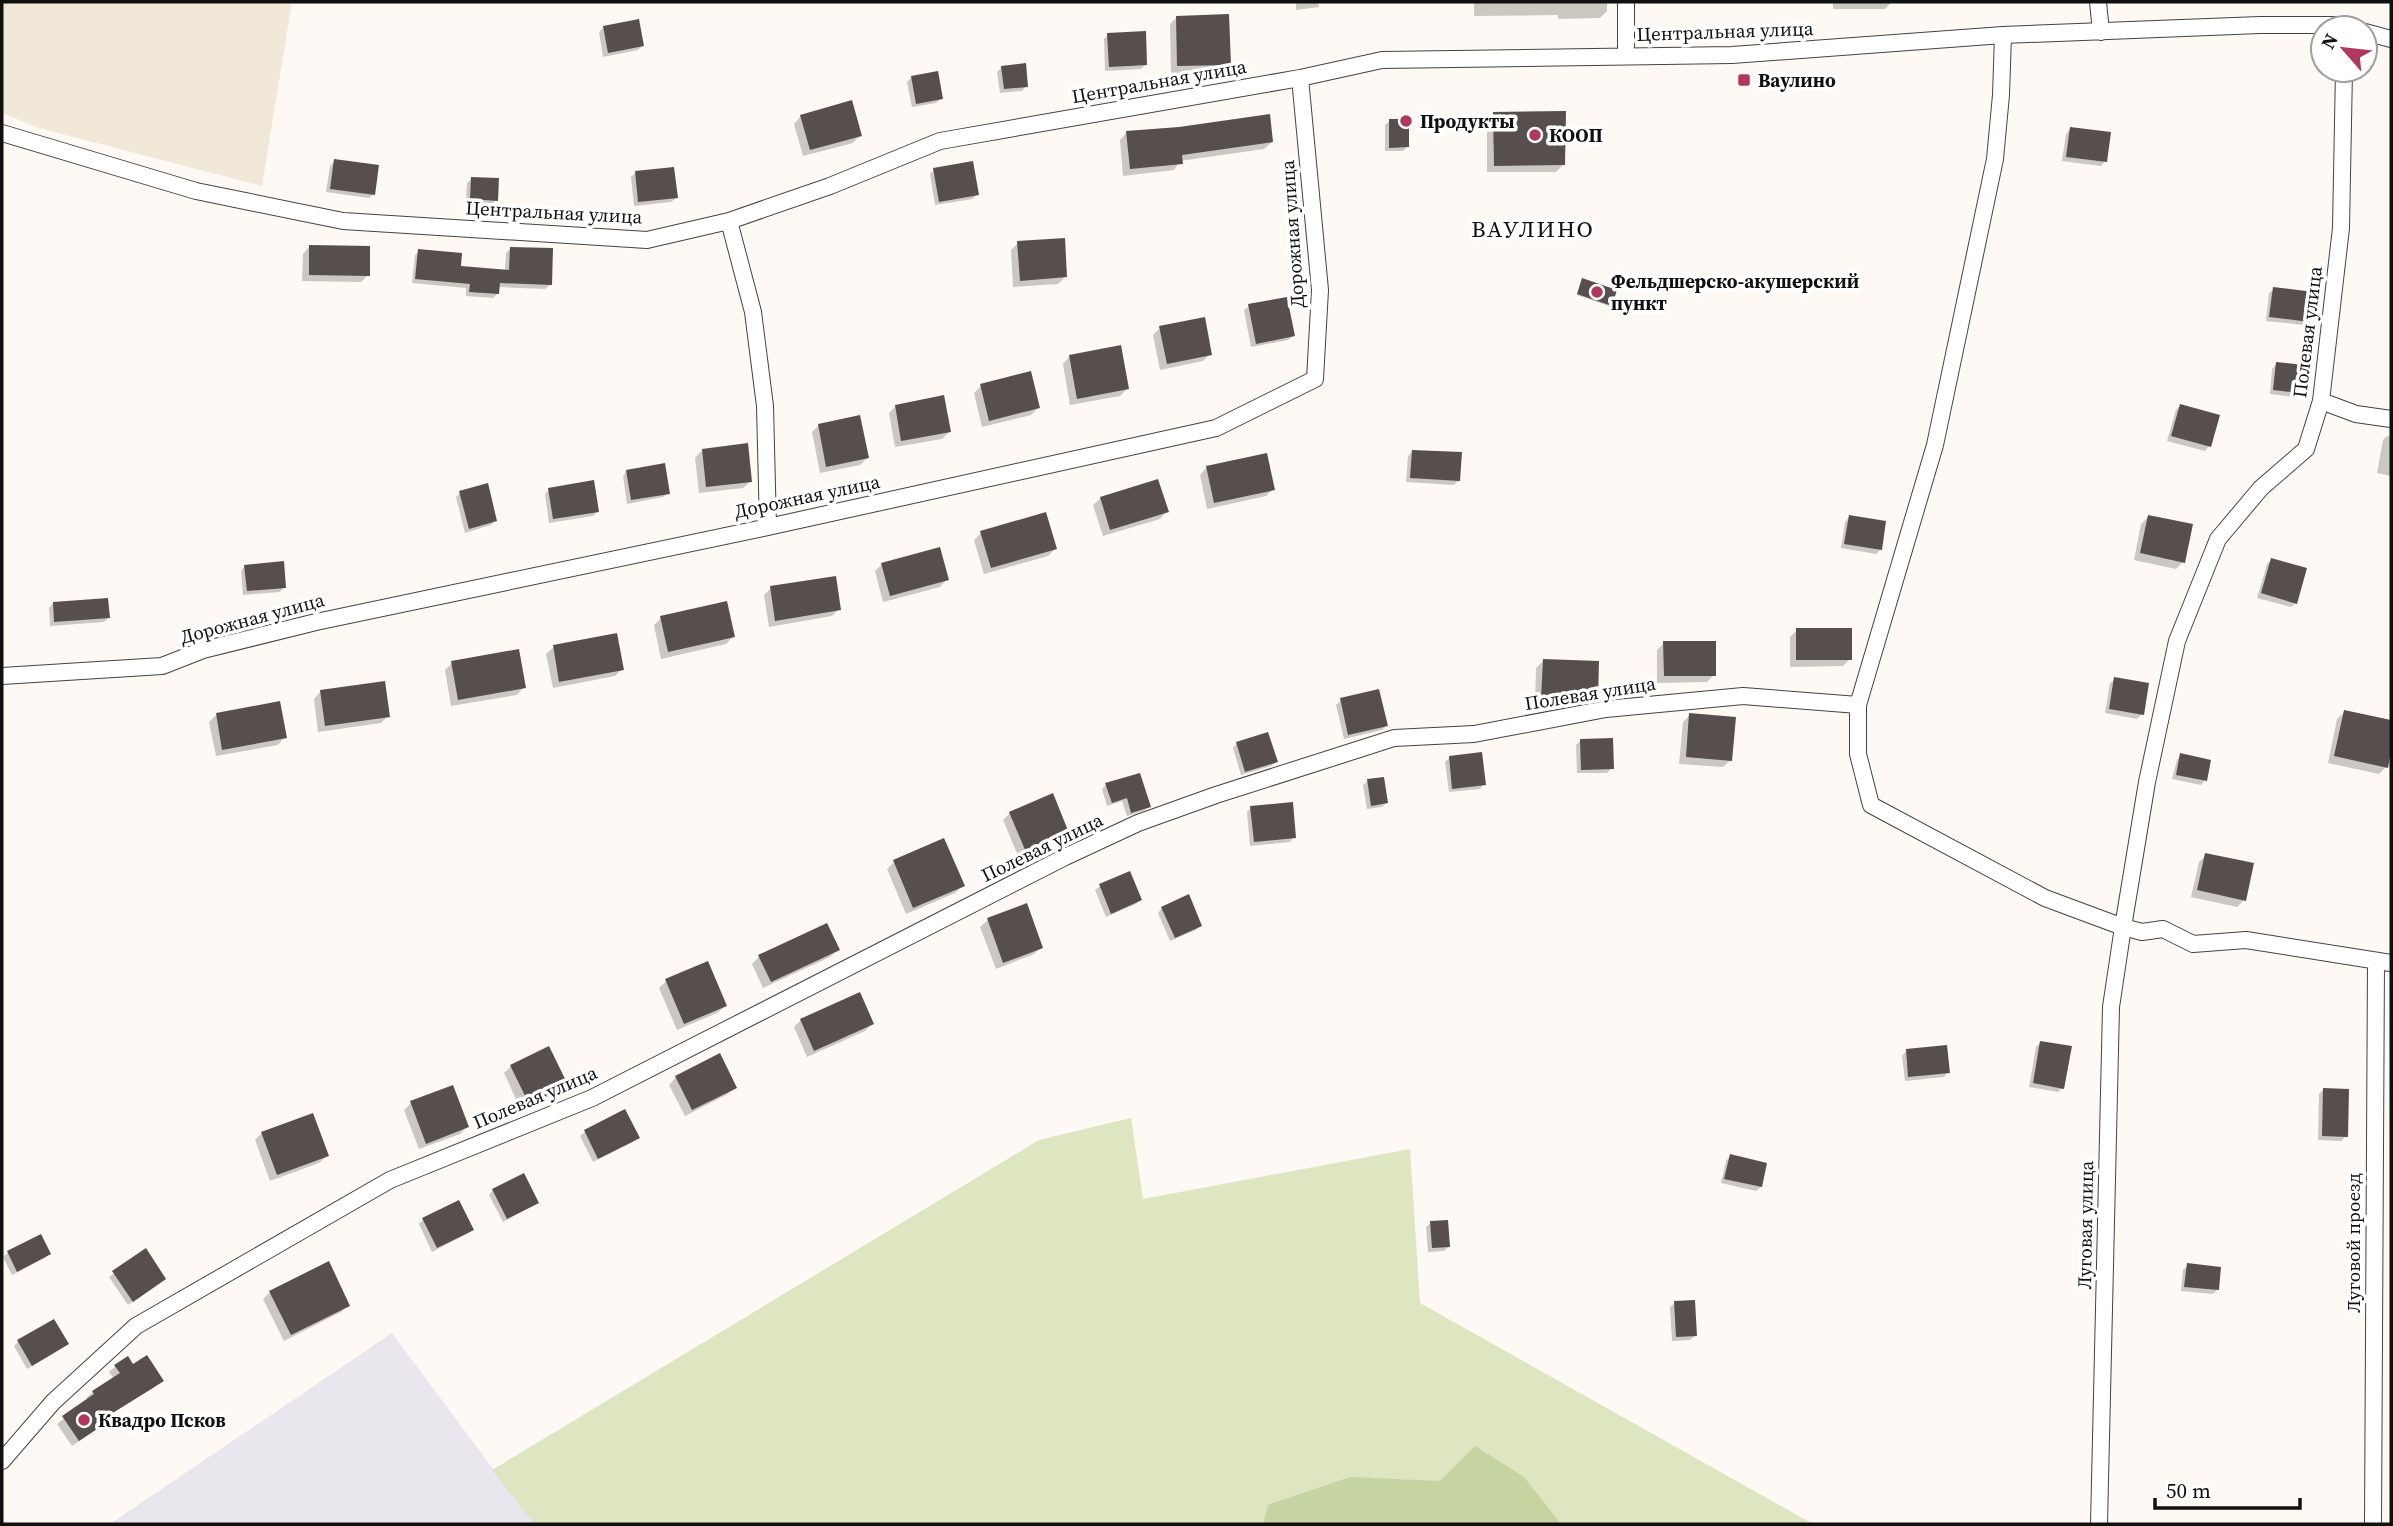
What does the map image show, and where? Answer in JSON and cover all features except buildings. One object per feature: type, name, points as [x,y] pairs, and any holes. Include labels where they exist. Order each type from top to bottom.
[{"type":"street","points":[[1626,2],[1626,56]]},
{"type":"street","points":[[2098,2],[2101,32]]},
{"type":"street","name":"Центральная улица","points":[[2,133],[197,191],[343,221],[647,240],[729,221],[830,186],[940,141],[1300,78],[1382,61],[1732,55],[2003,35],[2260,24],[2309,26]]},
{"type":"street","points":[[2003,35],[1995,159],[1935,445],[1858,705],[1858,754],[1871,805],[2045,898],[2123,927],[2142,932],[2164,929],[2193,944],[2246,940],[2383,962]]},
{"type":"street","name":"Дорожная улица","points":[[2,676],[162,666],[203,649],[316,622],[768,527],[1216,428],[1315,379],[1320,289],[1300,78]]},
{"type":"street","name":"Полевая улица","points":[[2123,927],[2147,782],[2177,641],[2218,539],[2261,488],[2306,449],[2321,401],[2342,228],[2344,84]]},
{"type":"street","points":[[729,221],[753,312],[762,379],[768,527]]},
{"type":"street","points":[[2321,401],[2356,414],[2391,419]]},
{"type":"street","name":"Полевая улица","points":[[2,1461],[53,1402],[136,1326],[390,1180],[592,1098],[1065,857],[1138,823],[1394,738],[1474,734],[1606,709],[1743,696],[1858,705]]},
{"type":"street","name":"Луговая улица","points":[[2099,1524],[2111,1007],[2123,927]]},
{"type":"street","name":"Луговой проезд","points":[[2373,1524],[2383,962]]},
{"type":"shaded area","points":[[2,2],[292,2],[262,186],[39,128],[2,113]]},
{"type":"shaded area","points":[[392,1333],[534,1524],[110,1524]]},
{"type":"green space","points":[[1131,1118],[1143,1199],[1410,1149],[1420,1303],[1813,1524],[534,1524],[492,1470],[1039,1140]]},
{"type":"green space","points":[[1475,1446],[1524,1477],[1561,1524],[1263,1524],[1268,1505],[1350,1477],[1440,1481]]},
{"type":"place","name":"Ваулино","points":[[1744,80]]},
{"type":"place","name":"Продукты","points":[[1406,121]]},
{"type":"place","name":"КООП","points":[[1535,135]]},
{"type":"place","name":"Фельдшерско-акушерский пункт","points":[[1597,292]]},
{"type":"place","name":"Квадро Псков","points":[[84,1420]]},
{"type":"district","name":"ВАУЛИНО","points":[[1533,229]]}]
